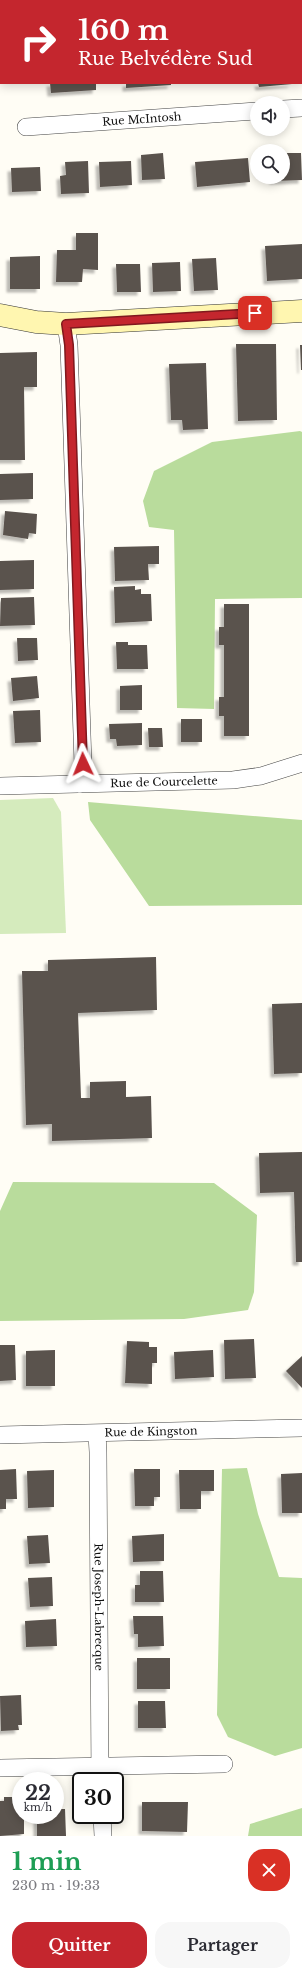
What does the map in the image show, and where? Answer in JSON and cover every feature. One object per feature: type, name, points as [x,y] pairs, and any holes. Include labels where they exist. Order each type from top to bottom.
[{"type":"street","points":[[290,109],[302,108]]},
{"type":"street","name":"Rue McIntosh","points":[[26,127],[250,111]]},
{"type":"street","points":[[0,315],[36,322],[66,324],[302,311]]},
{"type":"street","points":[[66,324],[69,353],[83,756],[80,784]]},
{"type":"street","name":"Rue de Courcelette","points":[[0,786],[232,780],[261,776],[302,763]]},
{"type":"street","name":"Rue de Kingston","points":[[0,1435],[97,1434],[302,1428]]},
{"type":"street","name":"Rue Joseph-Labrecque","points":[[97,1434],[100,1772]]},
{"type":"street","points":[[124,1772],[224,1764]]},
{"type":"street","points":[[0,1768],[72,1772]]},
{"type":"street","points":[[102,1824],[103,1836]]},
{"type":"green space","points":[[300,431],[302,432],[302,598],[215,599],[214,709],[177,708],[174,530],[149,527],[143,501],[154,471],[212,442]]},
{"type":"green space","points":[[53,798],[61,812],[66,933],[0,934],[0,800]]},
{"type":"green space","points":[[88,802],[302,820],[302,905],[149,906],[90,820]]},
{"type":"green space","points":[[13,1182],[214,1183],[257,1215],[254,1292],[248,1310],[184,1319],[0,1321],[0,1211]]},
{"type":"green space","points":[[247,1468],[258,1514],[279,1577],[302,1578],[302,1748],[275,1756],[228,1737],[217,1715],[222,1469]]},
{"type":"green space","points":[[302,1808],[302,1836],[248,1836],[250,1824]]},
{"type":"building","points":[[50,84],[96,84],[96,90],[51,93]]},
{"type":"building","points":[[126,84],[171,84],[171,85],[126,88]]},
{"type":"building","points":[[258,84],[292,84],[259,87]]},
{"type":"building","points":[[163,153],[165,179],[142,180],[141,155]]},
{"type":"building","points":[[290,153],[301,153],[302,180],[290,180]]},
{"type":"building","points":[[248,158],[250,182],[197,187],[195,162]]},
{"type":"building","points":[[88,161],[89,193],[61,194],[60,176],[66,175],[65,162]]},
{"type":"building","points":[[131,161],[132,185],[100,187],[99,162]]},
{"type":"building","points":[[40,167],[41,191],[12,192],[11,168]]},
{"type":"building","points":[[76,233],[98,233],[98,270],[83,269],[82,282],[56,282],[57,250],[76,250]]},
{"type":"building","points":[[302,244],[302,279],[267,281],[265,246]]},
{"type":"building","points":[[40,256],[40,289],[10,289],[10,257]]},
{"type":"building","points":[[216,258],[218,290],[194,291],[192,259]]},
{"type":"building","points":[[180,262],[181,291],[153,292],[152,263]]},
{"type":"building","points":[[116,264],[140,264],[141,292],[117,292]]},
{"type":"building","points":[[236,344],[276,344],[277,420],[238,421]]},
{"type":"building","points":[[300,345],[302,345],[302,370],[301,370]]},
{"type":"building","points":[[37,352],[37,387],[24,387],[25,460],[0,460],[0,353]]},
{"type":"building","points":[[206,363],[208,429],[183,430],[182,420],[171,420],[169,364]]},
{"type":"building","points":[[33,473],[33,499],[0,500],[0,474]]},
{"type":"building","points":[[5,511],[37,514],[36,534],[29,533],[28,539],[3,535]]},
{"type":"building","points":[[159,546],[159,564],[148,564],[149,580],[115,581],[114,547]]},
{"type":"building","points":[[34,560],[34,589],[0,590],[0,561]]},
{"type":"building","points":[[135,586],[135,590],[141,589],[141,594],[151,594],[152,621],[115,623],[114,587]]},
{"type":"building","points":[[34,597],[35,625],[0,626],[1,598]]},
{"type":"building","points":[[224,604],[249,604],[249,736],[224,736],[224,716],[219,716],[219,697],[224,697],[224,645],[219,645],[219,627],[224,627]]},
{"type":"building","points":[[17,638],[37,638],[38,660],[18,661]]},
{"type":"building","points":[[116,642],[128,642],[128,645],[147,645],[148,669],[117,669]]},
{"type":"building","points":[[37,676],[39,698],[13,701],[11,678]]},
{"type":"building","points":[[142,685],[142,710],[120,710],[120,686]]},
{"type":"building","points":[[40,710],[41,742],[15,743],[13,711]]},
{"type":"building","points":[[181,719],[202,719],[202,742],[181,742]]},
{"type":"building","points":[[142,723],[142,745],[117,746],[116,739],[110,739],[109,724]]},
{"type":"building","points":[[148,728],[162,728],[163,747],[149,747]]},
{"type":"building","points":[[156,957],[157,1010],[78,1013],[81,1098],[90,1098],[90,1082],[126,1081],[126,1097],[151,1096],[152,1138],[52,1141],[52,1124],[26,1125],[22,971],[48,971],[48,960]]},
{"type":"building","points":[[302,1003],[302,1073],[274,1074],[272,1004]]},
{"type":"building","points":[[302,1152],[302,1262],[296,1262],[294,1192],[260,1193],[259,1153]]},
{"type":"building","points":[[254,1339],[256,1378],[225,1379],[224,1340]]},
{"type":"building","points":[[127,1341],[149,1342],[149,1347],[157,1347],[157,1363],[152,1363],[152,1384],[125,1383]]},
{"type":"building","points":[[0,1345],[15,1345],[16,1380],[0,1381]]},
{"type":"building","points":[[55,1350],[55,1386],[26,1386],[26,1351]]},
{"type":"building","points":[[213,1350],[214,1377],[175,1379],[174,1352]]},
{"type":"building","points":[[302,1356],[302,1388],[286,1371]]},
{"type":"building","points":[[16,1469],[17,1499],[6,1499],[6,1509],[0,1509],[0,1470]]},
{"type":"building","points":[[134,1469],[160,1469],[160,1497],[154,1497],[154,1506],[135,1506]]},
{"type":"building","points":[[54,1470],[54,1507],[28,1508],[27,1471]]},
{"type":"building","points":[[179,1470],[214,1470],[214,1491],[201,1491],[201,1509],[180,1509]]},
{"type":"building","points":[[302,1473],[302,1513],[282,1513],[281,1474]]},
{"type":"building","points":[[164,1534],[164,1561],[133,1562],[132,1536]]},
{"type":"building","points":[[48,1535],[50,1563],[29,1564],[27,1536]]},
{"type":"building","points":[[140,1571],[163,1571],[164,1602],[135,1602],[135,1585],[140,1585]]},
{"type":"building","points":[[52,1577],[53,1606],[30,1607],[28,1578]]},
{"type":"building","points":[[133,1616],[163,1616],[164,1646],[138,1647],[138,1634],[134,1634]]},
{"type":"building","points":[[56,1619],[57,1646],[26,1647],[25,1621]]},
{"type":"building","points":[[137,1658],[170,1658],[170,1689],[137,1689]]},
{"type":"building","points":[[21,1695],[22,1725],[18,1725],[19,1730],[1,1731],[0,1696]]},
{"type":"building","points":[[138,1701],[165,1701],[166,1728],[138,1728]]},
{"type":"building","points":[[4,1797],[12,1797],[12,1824],[24,1824],[24,1834],[0,1836],[0,1801],[4,1801]]},
{"type":"building","points":[[142,1802],[188,1802],[187,1832],[142,1831]]},
{"type":"building","points":[[65,1809],[66,1836],[37,1836],[37,1824],[64,1824]]},
{"type":"route","points":[[83,764],[69,345],[66,324],[255,313]]}]
